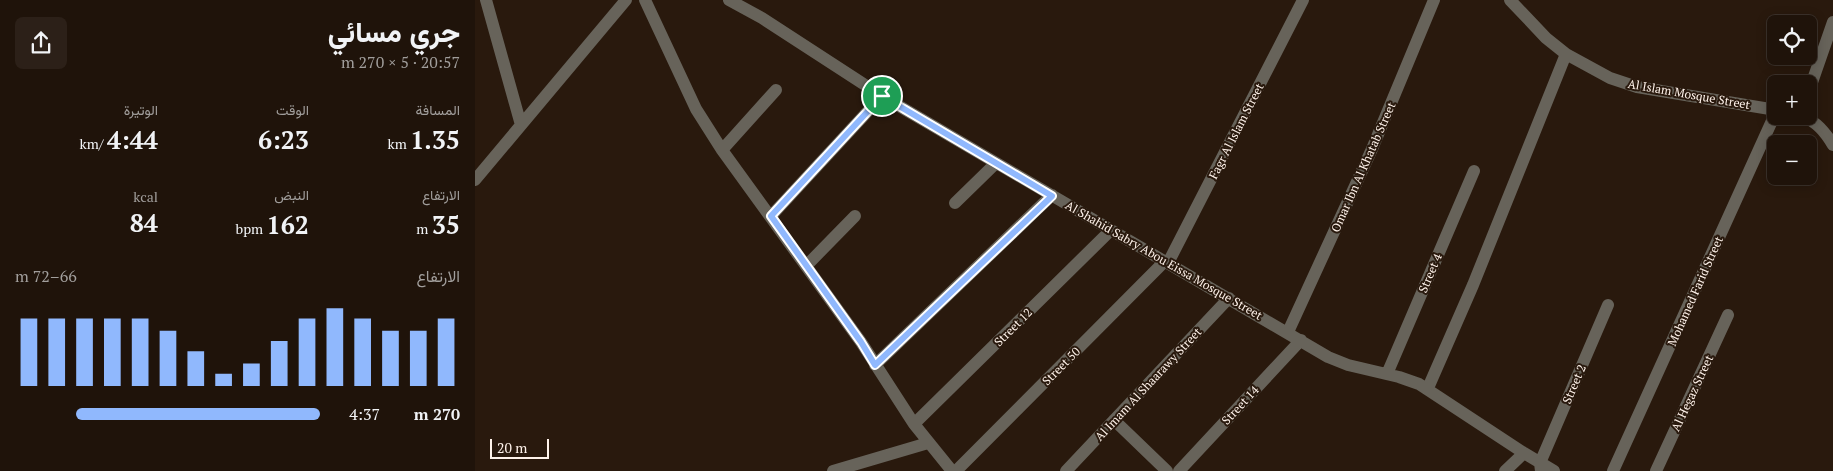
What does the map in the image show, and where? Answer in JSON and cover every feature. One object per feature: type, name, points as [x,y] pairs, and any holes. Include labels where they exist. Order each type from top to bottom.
[{"type":"street","points":[[486,0],[521,125]]},
{"type":"street","points":[[475,180],[626,0]]},
{"type":"street","points":[[645,0],[697,109],[722,150],[861,342],[928,444],[952,471]]},
{"type":"street","name":"Al Shahid Sabry Abou Eissa Mosque Street","points":[[729,0],[762,18],[882,96],[1328,357],[1348,365],[1409,380],[1428,388],[1524,453],[1541,467],[1554,471]]},
{"type":"street","name":"Fagr Al Islam Street","points":[[1167,262],[1303,0]]},
{"type":"street","name":"Omar Ibn Al Khatab Street","points":[[1288,332],[1373,149],[1434,0]]},
{"type":"street","name":"Al Islam Mosque Street","points":[[1510,0],[1546,38],[1567,54],[1610,78],[1637,87],[1767,109]]},
{"type":"street","points":[[1815,75],[1833,22]]},
{"type":"street","points":[[1428,388],[1473,285],[1567,54]]},
{"type":"street","points":[[722,150],[776,90]]},
{"type":"street","points":[[771,216],[882,96]]},
{"type":"street","name":"Mohamed Farid Street","points":[[1613,471],[1770,125]]},
{"type":"street","points":[[1817,125],[1827,135],[1833,145]]},
{"type":"street","points":[[955,203],[996,163]]},
{"type":"street","name":"Street 4","points":[[1387,374],[1473,171]]},
{"type":"street","points":[[875,365],[1052,196]]},
{"type":"street","points":[[807,265],[855,216]]},
{"type":"street","name":"Street 12","points":[[914,424],[1111,230]]},
{"type":"street","name":"Street 50","points":[[956,471],[1167,262]]},
{"type":"street","name":"Al Imam Al Shaarawy Street","points":[[1066,471],[1229,298]]},
{"type":"street","name":"Street 2","points":[[1541,467],[1608,305]]},
{"type":"street","name":"Al Hegaz Street","points":[[1657,471],[1728,315]]},
{"type":"street","name":"Street 14","points":[[1179,471],[1301,340]]},
{"type":"street","points":[[1114,420],[1167,471]]},
{"type":"street","points":[[833,471],[853,468],[928,444]]},
{"type":"street","points":[[1505,471],[1524,453]]},
{"type":"route","points":[[882,96],[1052,196],[875,365],[861,342],[771,216],[882,96]]}]
